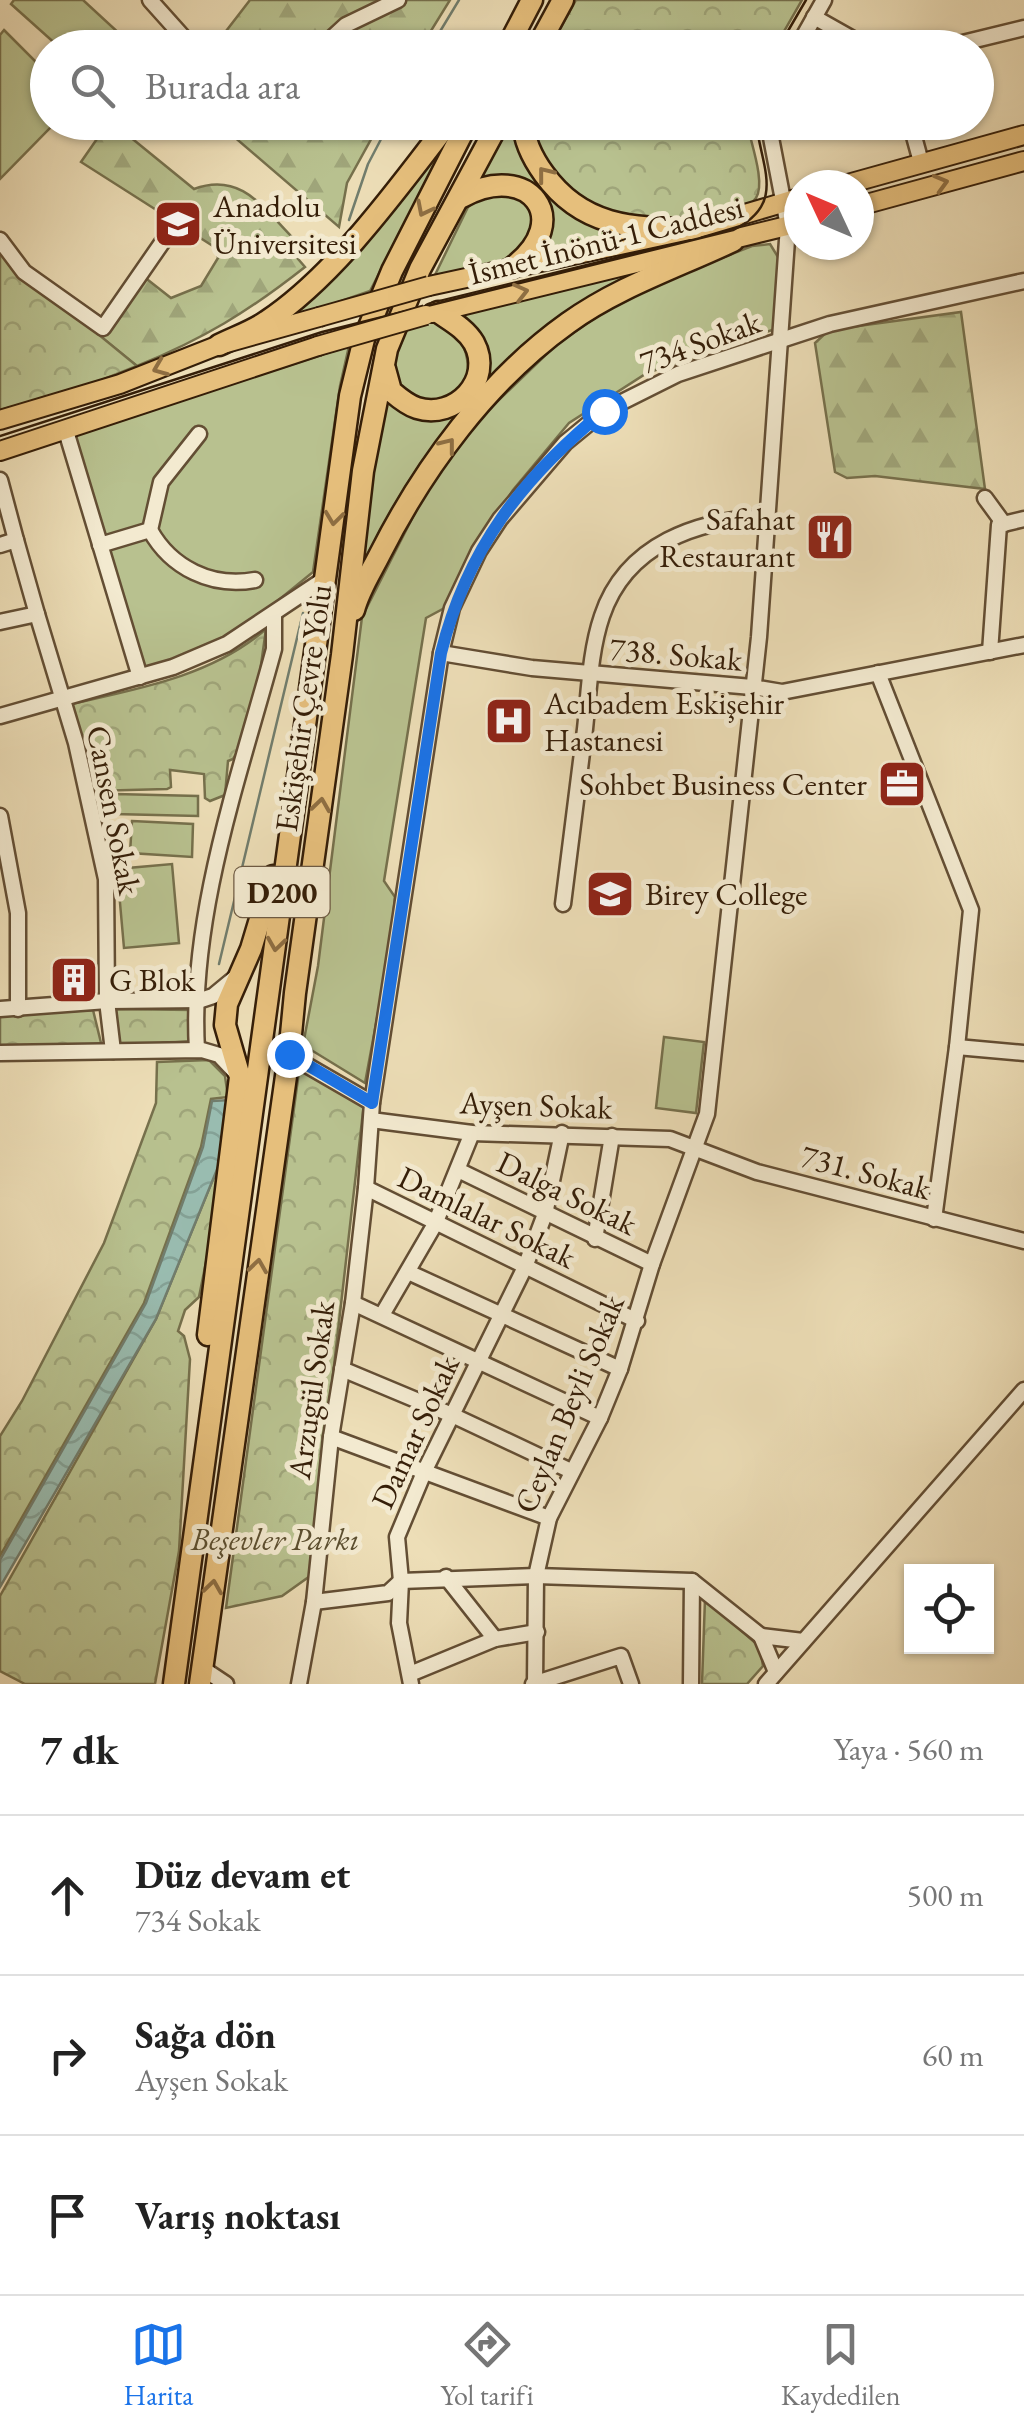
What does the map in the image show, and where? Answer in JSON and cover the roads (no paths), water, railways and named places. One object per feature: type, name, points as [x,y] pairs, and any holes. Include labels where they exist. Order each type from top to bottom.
[{"type":"highway","points":[[516,30],[532,0]]},
{"type":"highway","points":[[547,30],[563,0]]},
{"type":"highway","points":[[219,344],[265,323],[290,304],[388,202],[435,140]]},
{"type":"highway","name":"Eskişehir Çevre Yolu","points":[[174,1684],[350,396],[364,339],[392,271],[459,140]]},
{"type":"highway","name":"Eskişehir Çevre Yolu","points":[[201,1676],[289,1054],[342,655],[362,471],[384,364],[420,269],[490,140]]},
{"type":"highway","points":[[528,140],[534,160],[550,182],[591,216],[637,228],[694,228]]},
{"type":"highway","points":[[460,198],[498,183],[524,189],[539,205],[543,233],[531,254],[513,268]]},
{"type":"highway","points":[[342,655],[356,600],[397,519],[451,440],[495,389],[580,315],[636,283],[733,240]]},
{"type":"highway","points":[[384,364],[391,390],[402,401],[418,409],[438,410],[457,405],[479,374],[478,354],[473,340],[460,326],[432,313]]},
{"type":"highway","points":[[192,1545],[188,1508],[240,1077],[226,1025],[228,1004],[266,904],[277,857],[291,828]]},
{"type":"highway","points":[[164,1684],[183,1621]]},
{"type":"main road","points":[[874,176],[1024,135]]},
{"type":"main road","points":[[874,202],[1024,161]]},
{"type":"main road","name":"İsmet İnönü-1 Caddesi","points":[[0,420],[120,384],[219,344],[428,286],[694,228],[784,202]]},
{"type":"main road","name":"İsmet İnönü-1 Caddesi","points":[[0,451],[318,346],[432,313],[784,226]]},
{"type":"street","points":[[150,0],[177,30]]},
{"type":"street","points":[[340,30],[398,0]]},
{"type":"street","points":[[807,30],[824,0]]},
{"type":"street","points":[[814,18],[836,30]]},
{"type":"street","points":[[994,35],[1024,28]]},
{"type":"street","name":"Ceylan Beyli Sokak","points":[[774,140],[784,174]]},
{"type":"street","points":[[915,140],[922,162]]},
{"type":"street","points":[[0,240],[24,272],[103,328],[175,224]]},
{"type":"street","name":"Ceylan Beyli Sokak","points":[[534,1684],[538,1632],[536,1576],[548,1518],[600,1418],[620,1370],[652,1264],[708,1114],[752,687],[768,516],[778,343],[788,260]]},
{"type":"street","name":"734 Sokak","points":[[372,1103],[441,653],[452,608],[479,551],[536,473],[604,411],[678,374],[830,324],[1024,281]]},
{"type":"street","points":[[66,430],[140,677]]},
{"type":"street","points":[[198,434],[160,482],[150,530],[168,555],[204,577],[240,583],[255,580]]},
{"type":"street","name":"Cansen Sokak","points":[[0,480],[76,743],[106,879],[107,1001],[113,1051]]},
{"type":"street","points":[[984,498],[1004,524]]},
{"type":"street","points":[[563,904],[591,674],[601,618],[612,592],[632,564],[668,540],[699,525],[768,516]]},
{"type":"street","points":[[990,652],[999,525],[1024,519]]},
{"type":"street","points":[[100,545],[150,530]]},
{"type":"street","points":[[0,545],[16,540]]},
{"type":"street","points":[[0,716],[173,667],[227,644],[326,578]]},
{"type":"street","points":[[0,622],[37,614]]},
{"type":"street","points":[[197,1050],[194,1000],[202,927],[274,649],[274,615]]},
{"type":"street","name":"738. Sokak","points":[[441,653],[591,674],[782,692],[1024,645]]},
{"type":"street","points":[[878,674],[971,910],[934,1219]]},
{"type":"street","points":[[0,816],[18,913],[18,1009]]},
{"type":"street","points":[[0,1009],[107,1001],[194,1000],[212,996],[244,968]]},
{"type":"street","points":[[957,1047],[1024,1053]]},
{"type":"street","points":[[0,1054],[197,1050],[219,1055],[240,1077]]},
{"type":"street","points":[[289,1054],[372,1103]]},
{"type":"street","name":"Arzugül Sokak","points":[[299,1684],[314,1602],[331,1436],[353,1303],[372,1103]]},
{"type":"street","name":"Ayşen Sokak","points":[[371,1120],[472,1133],[670,1139],[697,1148]]},
{"type":"street","points":[[382,1315],[435,1224],[472,1133]]},
{"type":"street","name":"Damar Sokak","points":[[411,1679],[402,1650],[396,1537],[525,1267],[545,1214],[562,1133]]},
{"type":"street","points":[[595,1238],[612,1136]]},
{"type":"street","name":"731. Sokak","points":[[697,1148],[757,1172],[1024,1242]]},
{"type":"street","name":"Dalga Sokak","points":[[458,1170],[652,1264]]},
{"type":"street","name":"Damlalar Sokak","points":[[366,1188],[637,1321]]},
{"type":"street","points":[[408,1272],[620,1370]]},
{"type":"street","points":[[353,1303],[600,1418]]},
{"type":"street","points":[[342,1369],[571,1471]]},
{"type":"street","points":[[771,1678],[1024,1390]]},
{"type":"street","points":[[331,1436],[548,1518]]},
{"type":"street","points":[[314,1602],[388,1593],[401,1581],[446,1578],[536,1576],[692,1581],[761,1636],[803,1641]]},
{"type":"street","points":[[446,1578],[495,1639]]},
{"type":"street","points":[[690,1684],[692,1581]]},
{"type":"street","points":[[411,1679],[495,1639],[538,1632]]},
{"type":"street","points":[[761,1636],[771,1678]]},
{"type":"street","points":[[534,1684],[621,1656],[631,1684]]},
{"type":"street","points":[[201,1676],[226,1684]]},
{"type":"water","points":[[230,1100],[218,1167],[156,1319],[0,1587],[0,1560],[146,1303],[203,1147],[212,1101]]},
{"type":"waterway","points":[[441,30],[459,0]]},
{"type":"waterway","points":[[349,220],[381,140]]},
{"type":"waterway","points":[[219,964],[303,613]]},
{"type":"tram line","points":[[788,30],[806,0]]},
{"type":"tram line","points":[[0,436],[322,332],[733,230],[750,220],[765,196],[767,183],[759,140]]},
{"type":"place","name":"Anadolu Üniversitesi","points":[[178,224]]},
{"type":"place","name":"Safahat Restaurant","points":[[830,537]]},
{"type":"place","name":"Acıbadem Eskişehir Hastanesi","points":[[509,721]]},
{"type":"place","name":"Sohbet Business Center","points":[[902,784]]},
{"type":"place","name":"Birey College","points":[[610,894]]},
{"type":"place","name":"G Blok","points":[[74,980]]},
{"type":"park label","name":"Beşevler Parkı","points":[[275,1539]]}]
